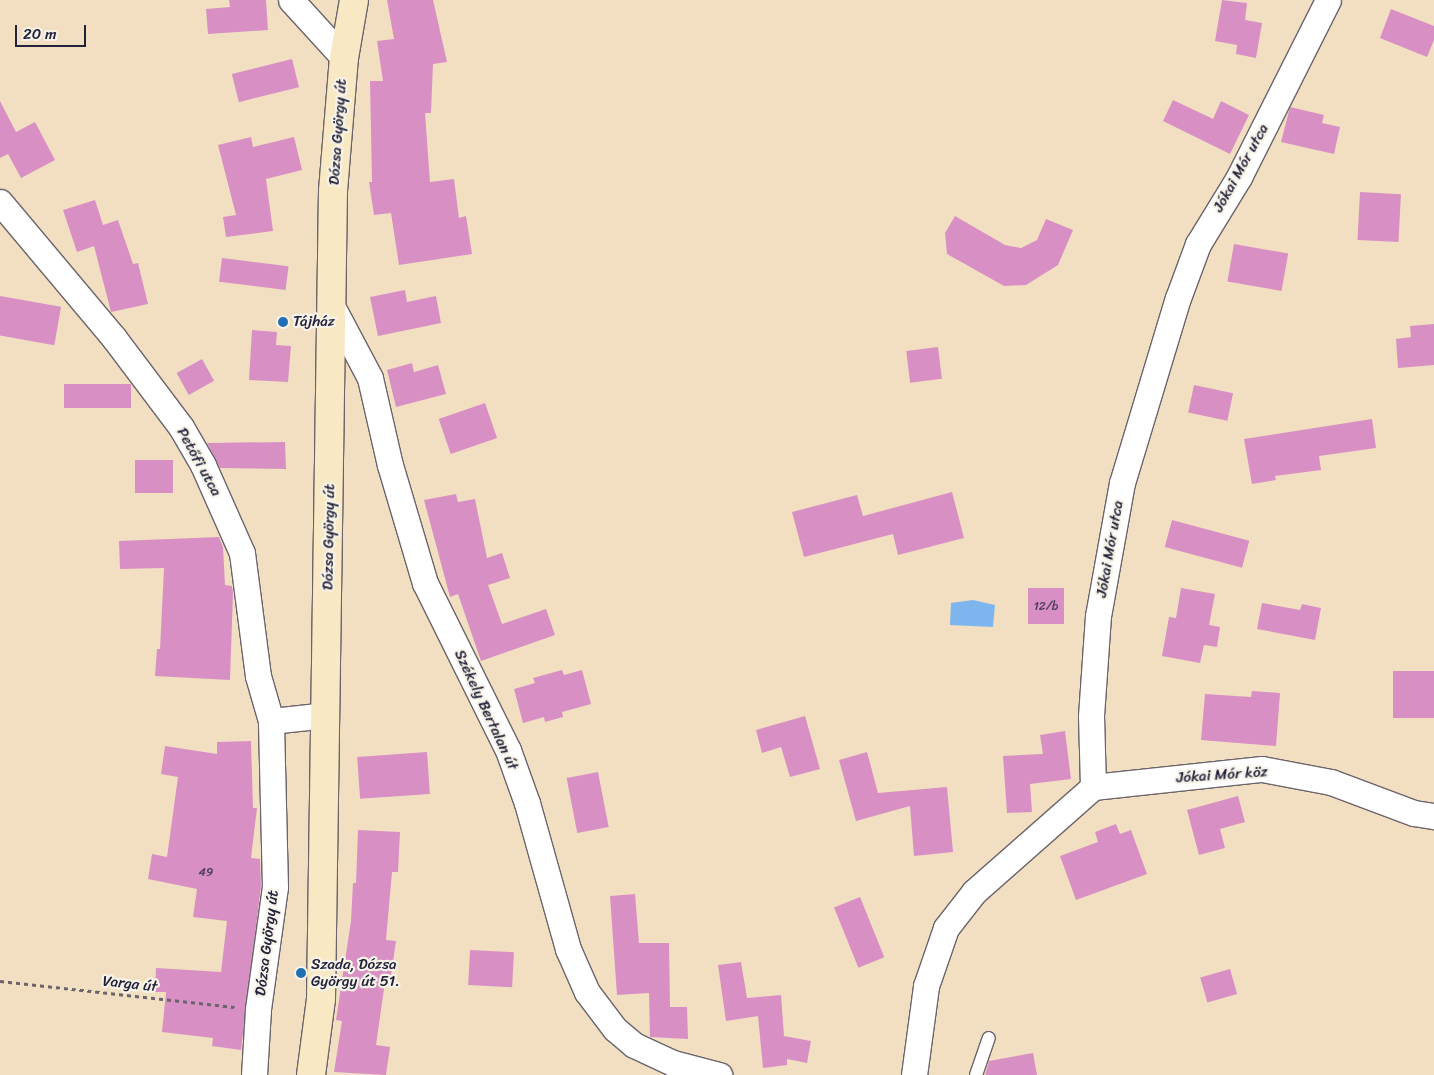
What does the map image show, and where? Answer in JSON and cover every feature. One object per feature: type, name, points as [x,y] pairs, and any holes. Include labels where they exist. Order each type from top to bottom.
[{"type":"main road","name":"Dózsa György út","points":[[311,1075],[322,999],[333,308],[333,191],[344,58],[354,0]]},
{"type":"street","points":[[291,0],[344,58]]},
{"type":"street","name":"Jókai Mór utca","points":[[1093,787],[1091,716],[1098,616],[1122,483],[1178,298],[1198,244],[1239,177],[1328,0]]},
{"type":"street","name":"Petőfi utca","points":[[0,202],[114,338],[181,428],[204,465],[242,553],[258,676],[271,721]]},
{"type":"street","name":"Székely Bertalan út","points":[[333,308],[370,378],[390,465],[425,583],[508,750],[527,803],[568,949],[587,992],[615,1029],[634,1045],[670,1069],[719,1075]]},
{"type":"street","points":[[271,721],[326,715]]},
{"type":"street","name":"Dózsa György út","points":[[254,1075],[258,1009],[275,886],[271,721]]},
{"type":"street","name":"Jókai Mór köz","points":[[1093,787],[1262,769],[1330,782],[1414,813],[1434,816]]},
{"type":"street","points":[[914,1075],[926,986],[946,928],[974,892],[1093,787]]},
{"type":"lane","points":[[976,1075],[989,1038]]},
{"type":"path","name":"Varga út","points":[[0,981],[258,1009]]},
{"type":"water","points":[[973,600],[995,605],[993,627],[950,625],[951,603]]},
{"type":"building","points":[[229,0],[266,0],[268,30],[208,34],[206,9],[230,7]]},
{"type":"building","points":[[387,0],[433,0],[447,62],[433,64],[431,113],[425,113],[430,182],[454,179],[459,218],[466,216],[472,254],[399,265],[391,213],[374,215],[369,182],[372,182],[370,81],[383,81],[377,41],[394,39]]},
{"type":"building","points":[[1222,0],[1247,3],[1245,20],[1262,23],[1256,58],[1236,54],[1237,45],[1215,41]]},
{"type":"building","points":[[1391,9],[1434,26],[1434,40],[1427,57],[1380,38]]},
{"type":"building","points":[[292,59],[299,87],[239,102],[232,74]]},
{"type":"building","points":[[1173,100],[1213,119],[1221,101],[1249,115],[1230,154],[1163,121]]},
{"type":"building","points":[[0,101],[16,132],[35,122],[55,160],[21,178],[8,154],[0,158]]},
{"type":"building","points":[[1290,107],[1324,115],[1322,123],[1340,127],[1334,154],[1281,142]]},
{"type":"building","points":[[251,137],[253,147],[294,137],[302,170],[266,179],[273,231],[226,237],[223,217],[236,215],[218,145]]},
{"type":"building","points":[[1360,192],[1401,194],[1398,242],[1357,240]]},
{"type":"building","points":[[95,200],[103,225],[118,220],[133,264],[138,263],[148,304],[111,312],[94,246],[77,252],[63,210]]},
{"type":"building","points":[[955,216],[1005,245],[1021,248],[1037,240],[1046,219],[1073,230],[1058,265],[1026,285],[1004,286],[947,254],[945,233]]},
{"type":"building","points":[[1234,244],[1288,254],[1282,291],[1227,281]]},
{"type":"building","points":[[222,258],[289,266],[286,290],[219,282]]},
{"type":"building","points":[[405,290],[407,302],[436,296],[441,323],[378,336],[370,297]]},
{"type":"building","points":[[0,296],[61,307],[54,345],[0,336]]},
{"type":"building","points":[[1434,324],[1434,365],[1398,368],[1396,339],[1411,337],[1410,326]]},
{"type":"building","points":[[252,330],[277,332],[276,345],[291,346],[288,382],[249,380]]},
{"type":"building","points":[[938,347],[942,379],[910,383],[906,351]]},
{"type":"building","points":[[202,359],[214,381],[189,395],[177,373]]},
{"type":"building","points":[[412,363],[414,372],[438,365],[446,394],[396,407],[387,370]]},
{"type":"building","points":[[64,384],[131,384],[131,408],[64,408]]},
{"type":"building","points":[[1194,385],[1233,393],[1227,421],[1188,412]]},
{"type":"building","points":[[485,403],[497,438],[451,454],[439,419]]},
{"type":"building","points":[[1372,419],[1376,448],[1319,456],[1321,470],[1275,476],[1276,480],[1252,484],[1244,439]]},
{"type":"building","points":[[285,442],[286,469],[220,468],[207,443]]},
{"type":"building","points":[[135,460],[173,460],[173,493],[135,493]]},
{"type":"building","points":[[952,492],[964,538],[898,555],[893,534],[804,557],[792,512],[857,495],[863,516]]},
{"type":"building","points":[[456,494],[458,502],[475,499],[487,558],[502,553],[510,578],[488,585],[502,624],[546,609],[555,635],[481,661],[458,594],[450,597],[424,500]]},
{"type":"building","points":[[1172,520],[1249,541],[1242,568],[1165,547]]},
{"type":"building","points":[[219,537],[223,547],[225,585],[232,586],[233,593],[230,680],[155,676],[157,649],[160,649],[164,568],[120,569],[119,541]]},
{"type":"building","points":[[1028,588],[1064,588],[1064,624],[1028,624]]},
{"type":"building","points":[[1181,588],[1215,594],[1209,625],[1220,627],[1217,647],[1204,645],[1200,663],[1162,656],[1169,617],[1176,618]]},
{"type":"building","points":[[1262,603],[1300,610],[1302,604],[1321,608],[1315,640],[1257,629]]},
{"type":"building","points":[[562,670],[564,675],[582,670],[591,704],[562,712],[563,717],[545,722],[544,717],[523,723],[514,689],[535,683],[533,678]]},
{"type":"building","points":[[1393,671],[1434,671],[1434,718],[1393,718]]},
{"type":"building","points":[[1252,691],[1280,693],[1276,746],[1201,740],[1205,694],[1251,697]]},
{"type":"building","points":[[805,716],[820,769],[790,777],[781,747],[762,753],[756,730]]},
{"type":"building","points":[[1065,731],[1071,779],[1030,784],[1032,812],[1007,813],[1003,756],[1043,754],[1040,735]]},
{"type":"building","points":[[251,741],[253,808],[257,808],[251,858],[260,859],[261,886],[241,1050],[212,1046],[213,1038],[162,1032],[166,992],[155,992],[156,968],[221,972],[227,921],[193,917],[197,889],[148,879],[152,854],[167,857],[178,777],[161,774],[165,746],[217,754],[217,742]]},
{"type":"building","points":[[427,752],[430,794],[360,799],[357,757]]},
{"type":"building","points":[[867,752],[878,793],[947,787],[953,852],[914,856],[910,806],[856,821],[839,760]]},
{"type":"building","points":[[598,772],[609,827],[577,833],[567,778]]},
{"type":"building","points":[[1238,796],[1245,822],[1220,829],[1225,848],[1199,855],[1187,810]]},
{"type":"building","points":[[1116,824],[1120,834],[1131,830],[1147,874],[1076,900],[1060,856],[1098,842],[1095,832]]},
{"type":"building","points":[[358,830],[400,832],[398,872],[392,872],[386,940],[396,941],[391,976],[386,975],[376,1045],[390,1047],[386,1075],[334,1072],[342,1021],[336,1020],[351,921],[353,883],[356,883]]},
{"type":"building","points":[[635,894],[639,943],[669,943],[670,1007],[687,1007],[688,1039],[650,1037],[649,993],[617,995],[610,896]]},
{"type":"building","points":[[860,897],[884,957],[858,968],[834,907]]},
{"type":"building","points":[[470,950],[514,952],[512,987],[468,985]]},
{"type":"building","points":[[741,962],[747,998],[781,995],[784,1036],[811,1041],[807,1063],[787,1059],[787,1065],[763,1068],[758,1016],[726,1021],[718,965]]},
{"type":"building","points":[[1230,969],[1237,994],[1207,1003],[1200,978]]},
{"type":"building","points":[[1033,1053],[1037,1075],[985,1075],[989,1061]]},
{"type":"place","name":"Tájház","points":[[283,322]]},
{"type":"place","name":"Szada, Dózsa György út 51.","points":[[301,973]]}]
